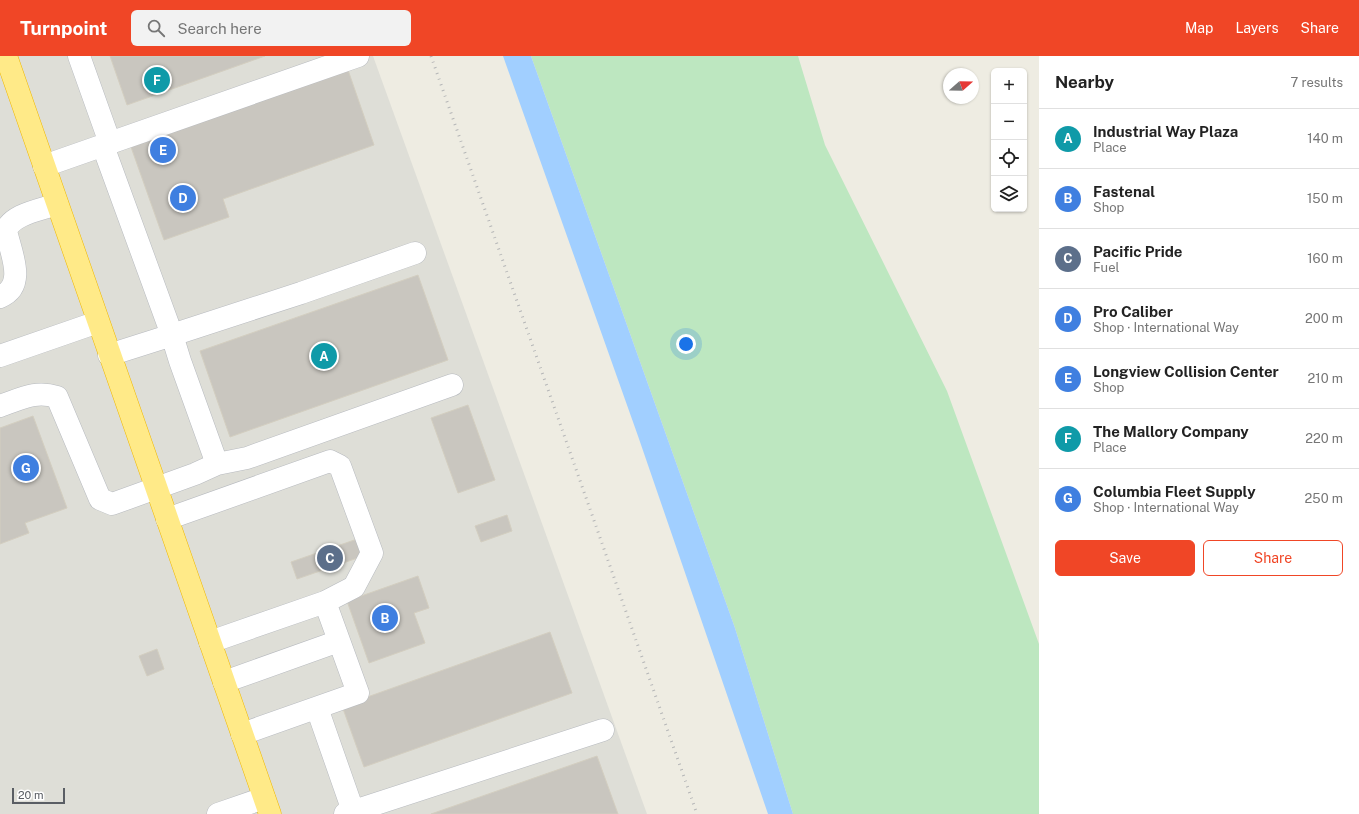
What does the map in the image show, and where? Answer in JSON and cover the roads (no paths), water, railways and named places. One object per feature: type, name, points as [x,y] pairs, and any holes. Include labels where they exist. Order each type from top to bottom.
[{"type":"highway","points":[[6,56],[267,806]]},
{"type":"street","points":[[79,56],[106,144],[180,361],[217,464]]},
{"type":"street","points":[[44,166],[358,56]]},
{"type":"street","points":[[0,297],[10,292],[14,285],[16,272],[6,231],[8,226],[12,221],[21,216],[57,204]]},
{"type":"street","points":[[109,355],[301,293],[415,253]]},
{"type":"street","points":[[0,356],[98,322]]},
{"type":"street","points":[[0,406],[45,393],[57,397],[100,499],[112,504],[195,474],[217,464],[247,458],[452,385]]},
{"type":"street","points":[[167,519],[330,461],[340,466],[372,553],[354,587],[325,602],[210,642]]},
{"type":"street","points":[[242,734],[358,693],[325,602]]},
{"type":"street","points":[[224,682],[339,641]]},
{"type":"street","points":[[317,708],[349,813],[602,730]]},
{"type":"street","points":[[218,814],[267,806]]},
{"type":"water","points":[[503,56],[531,56],[735,628],[793,814],[768,814],[638,436]]},
{"type":"railway","points":[[431,56],[697,814]]},
{"type":"place","name":"The Mallory Company","points":[[157,80]]},
{"type":"place","name":"Longview Collision Center","points":[[163,150]]},
{"type":"place","name":"Pro Caliber","points":[[183,198]]},
{"type":"place","name":"Industrial Way Plaza","points":[[324,356]]},
{"type":"place","name":"Columbia Fleet Supply","points":[[26,468]]},
{"type":"place","name":"Pacific Pride","points":[[330,558]]},
{"type":"place","name":"Fastenal","points":[[385,618]]}]
